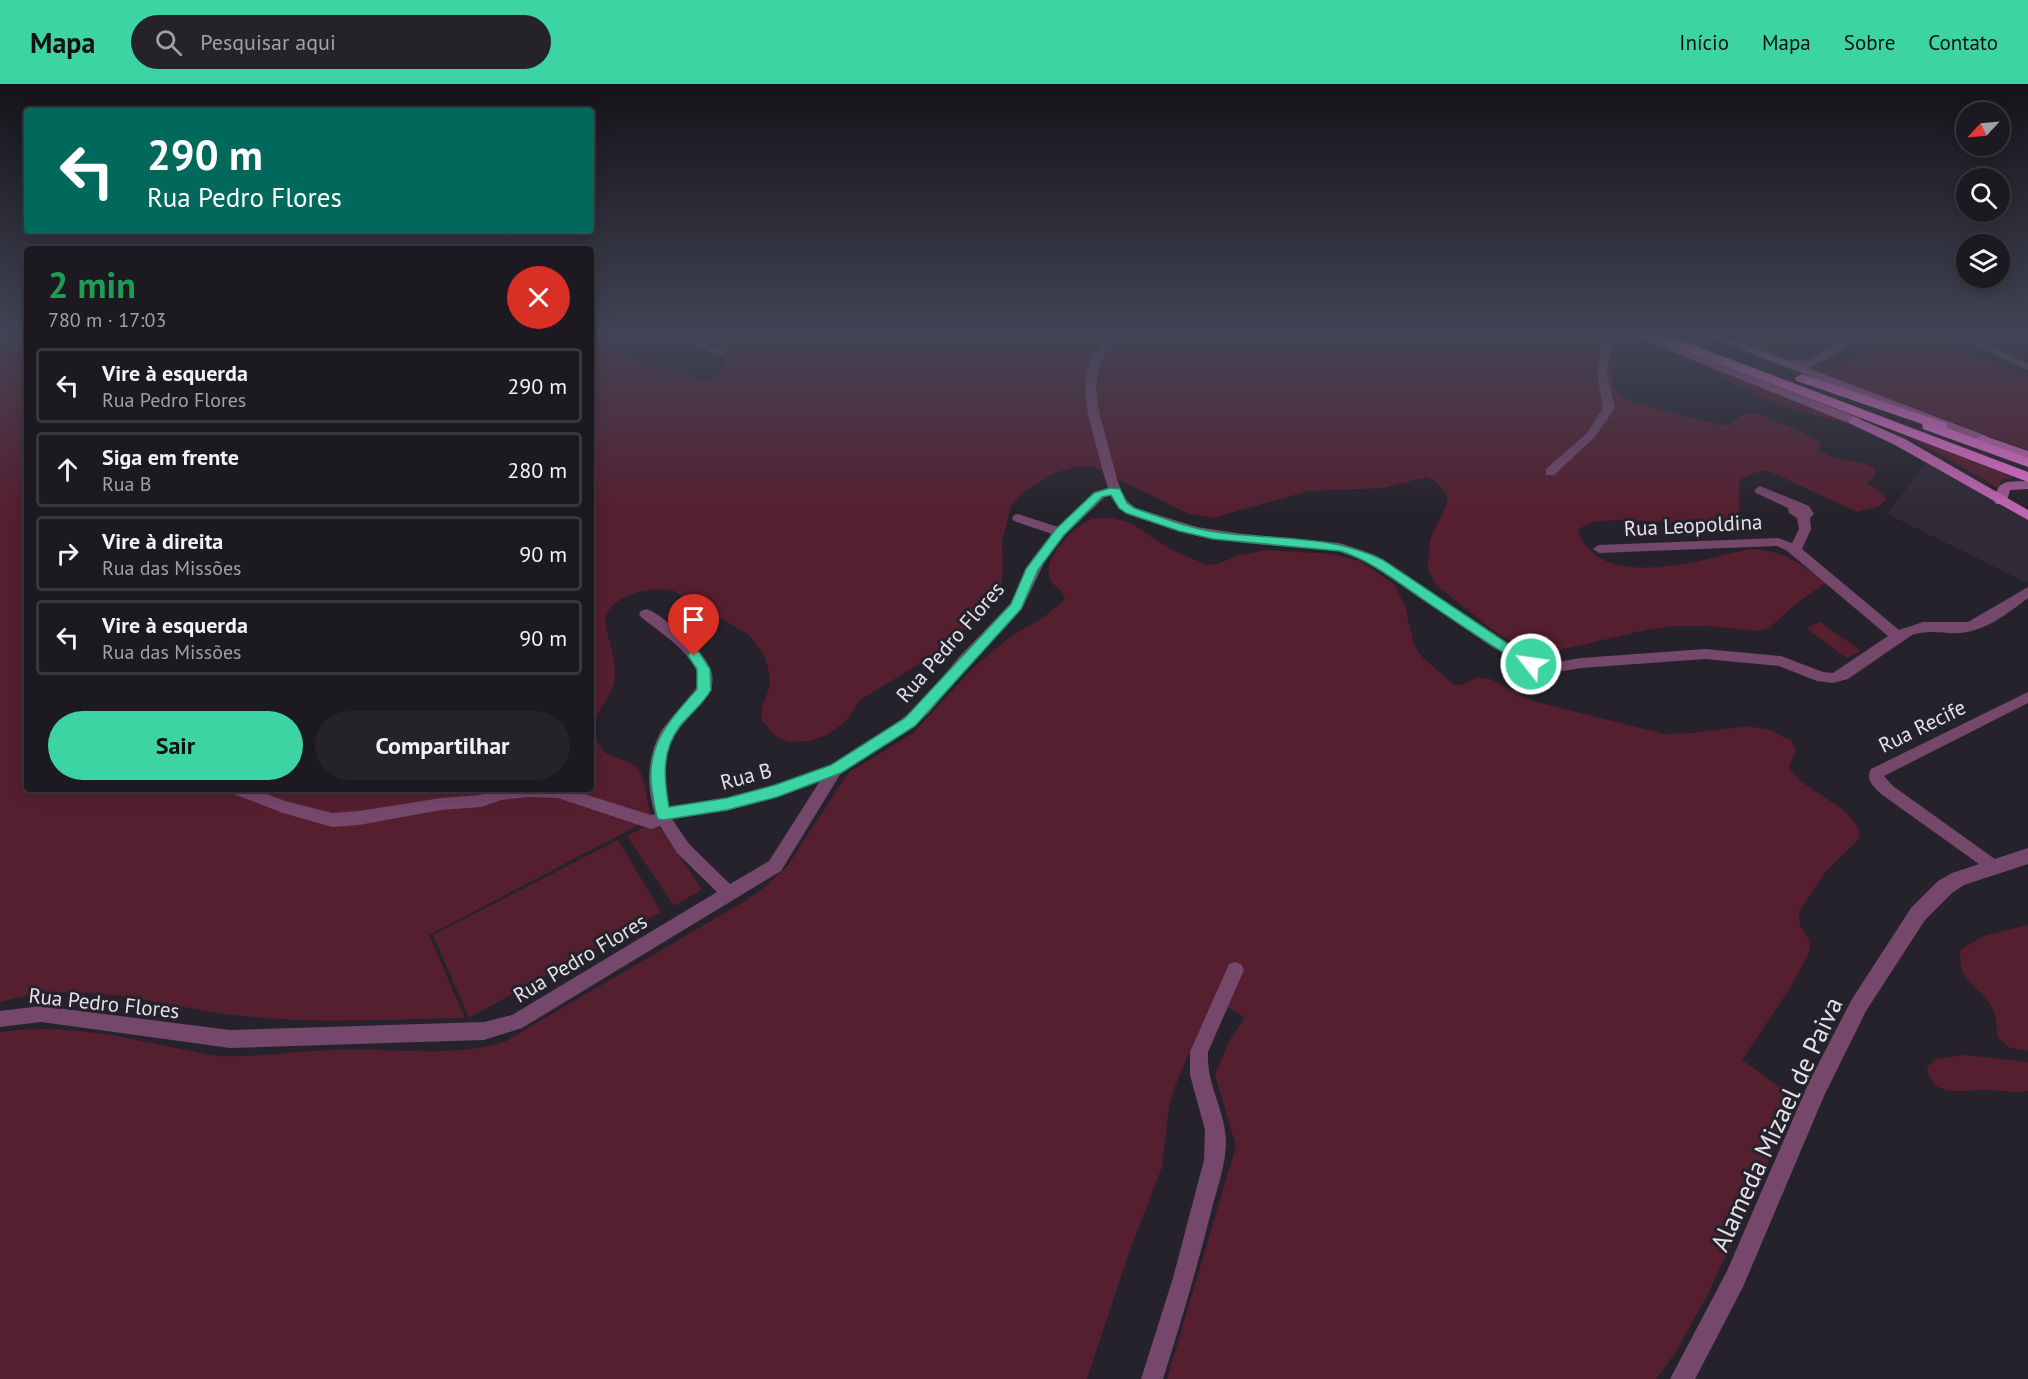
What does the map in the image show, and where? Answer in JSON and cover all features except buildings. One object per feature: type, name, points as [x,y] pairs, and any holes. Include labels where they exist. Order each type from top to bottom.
[{"type":"highway","points":[[1793,394],[1855,421]]},
{"type":"highway","points":[[1811,394],[2028,477]]},
{"type":"highway","points":[[1846,394],[2028,463]]},
{"type":"highway","points":[[1850,394],[1982,439]]},
{"type":"main road","points":[[1788,394],[1855,421],[1900,442],[2028,516]]},
{"type":"main road","points":[[1867,394],[2028,456]]},
{"type":"main road","points":[[2001,501],[2003,489],[2007,486],[2028,485]]},
{"type":"street","points":[[1091,394],[1095,417],[1116,492],[1123,505],[1130,510],[1183,529],[1213,535],[1340,548],[1357,552],[1378,563],[1497,643],[1526,661],[1541,667],[1705,654],[1781,661],[1822,677],[1833,678],[1843,675],[1898,636],[1924,626],[1962,628],[1973,626],[2028,592]]},
{"type":"street","points":[[1550,472],[1591,435],[1609,408],[1606,394]]},
{"type":"street","points":[[1760,490],[1799,511],[1805,529],[1794,550]]},
{"type":"street","name":"Rua Pedro Flores","points":[[0,1019],[41,1014],[230,1039],[484,1031],[516,1022],[775,866],[836,769],[904,726],[924,709],[964,661],[1017,606],[1032,569],[1060,532],[1098,495],[1104,492],[1116,492]]},
{"type":"street","points":[[1017,518],[1060,532]]},
{"type":"street","name":"Rua Leopoldina","points":[[1599,549],[1770,540],[1784,544],[1898,636]]},
{"type":"street","points":[[646,614],[694,656],[701,664],[705,678],[704,690],[674,724],[660,751],[657,773],[664,816],[675,838],[730,895]]},
{"type":"street","name":"Rua Recife","points":[[1993,867],[1887,790],[1876,779],[1876,773],[2028,697]]},
{"type":"street","name":"Rua B","points":[[558,792],[651,822],[664,816],[727,804],[777,791],[836,769]]},
{"type":"street","name":"Rua B","points":[[245,792],[283,807],[332,820],[359,818],[441,804],[481,801],[500,794],[519,792]]},
{"type":"street","name":"Alameda Mizael de Paiva","points":[[1682,1379],[1735,1279],[1816,1089],[1859,1005],[1918,914],[1945,887],[1958,879],[2028,856]]},
{"type":"street","points":[[1152,1379],[1178,1302],[1213,1164],[1215,1130],[1201,1086],[1198,1067],[1199,1052],[1235,970]]},
{"type":"shaded area","points":[[0,394],[24,394],[24,792],[594,792],[594,394],[1620,394],[1634,403],[1722,425],[1728,425],[1744,414],[1756,413],[1814,438],[1821,445],[1818,449],[1825,453],[1874,468],[1876,474],[1867,483],[1884,495],[1886,500],[1878,507],[1857,512],[1769,471],[1761,471],[1739,482],[1739,512],[1724,519],[1703,522],[1627,520],[1588,524],[1578,532],[1590,551],[1609,562],[1631,567],[1656,567],[1682,564],[1751,549],[1762,550],[1791,559],[1826,583],[1798,602],[1769,628],[1759,631],[1709,626],[1673,626],[1650,629],[1560,650],[1543,651],[1526,649],[1498,634],[1436,585],[1428,568],[1430,540],[1447,504],[1447,496],[1437,482],[1427,477],[1383,488],[1309,491],[1212,518],[1189,514],[1092,466],[1075,467],[1052,474],[1022,493],[1011,506],[1002,542],[1001,589],[987,609],[937,653],[860,700],[846,721],[827,735],[808,741],[789,742],[781,739],[772,733],[762,720],[762,707],[770,686],[770,676],[765,657],[749,635],[674,591],[643,591],[621,599],[613,605],[607,613],[605,623],[614,660],[615,675],[612,689],[598,714],[595,733],[602,750],[633,764],[641,773],[652,818],[429,935],[465,1018],[291,1020],[233,1015],[117,995],[59,992],[30,995],[0,1002]]},
{"type":"shaded area","points":[[1782,394],[1861,425],[1798,410],[1757,395]]},
{"type":"shaded area","points":[[1877,394],[2028,394],[2028,450]]},
{"type":"shaded area","points":[[1897,430],[2014,477],[2001,480],[1999,488]]},
{"type":"shaded area","points":[[1926,463],[1955,475],[2028,520],[2028,583],[1887,514]]},
{"type":"shaded area","points":[[1094,518],[1111,518],[1131,523],[1170,549],[1207,565],[1267,550],[1331,554],[1360,561],[1394,584],[1405,606],[1414,645],[1423,658],[1453,684],[1463,685],[1477,677],[1490,679],[1532,701],[1665,734],[1694,733],[1747,726],[1770,730],[1792,741],[1796,751],[1789,766],[1795,775],[1841,808],[1858,828],[1859,839],[1828,869],[1799,911],[1800,925],[1809,940],[1810,951],[1788,991],[1742,1060],[1797,1099],[1709,1292],[1676,1352],[1656,1379],[1167,1379],[1236,1146],[1215,1075],[1229,1041],[1245,1018],[1223,1004],[1188,1055],[1174,1089],[1169,1107],[1162,1167],[1127,1258],[1087,1379],[0,1379],[0,1032],[28,1029],[82,1031],[217,1056],[353,1049],[462,1050],[504,1042],[745,901],[765,887],[788,865],[848,773],[913,733],[975,666],[1014,634],[1043,618],[1065,599],[1049,576],[1051,559],[1071,534]]},
{"type":"shaded area","points":[[1820,622],[1861,651],[1846,658],[1806,628]]},
{"type":"shaded area","points":[[655,821],[702,889],[674,906],[627,836]]},
{"type":"shaded area","points":[[618,840],[661,912],[469,1018],[433,935]]},
{"type":"shaded area","points":[[2028,925],[2028,1051],[2010,1048],[1998,1038],[1993,1009],[1965,976],[1960,960],[1961,949],[1984,936]]},
{"type":"shaded area","points":[[1964,1055],[2028,1062],[2028,1091],[1941,1089],[1930,1077],[1927,1067],[1936,1059]]},
{"type":"route","points":[[694,656],[703,669],[704,690],[667,734],[658,757],[658,793],[663,814],[727,804],[777,791],[836,769],[910,722],[1017,606],[1032,569],[1060,532],[1098,495],[1110,491],[1116,492],[1119,500],[1130,510],[1183,529],[1213,535],[1349,549],[1357,552],[1372,559],[1531,664]]}]
